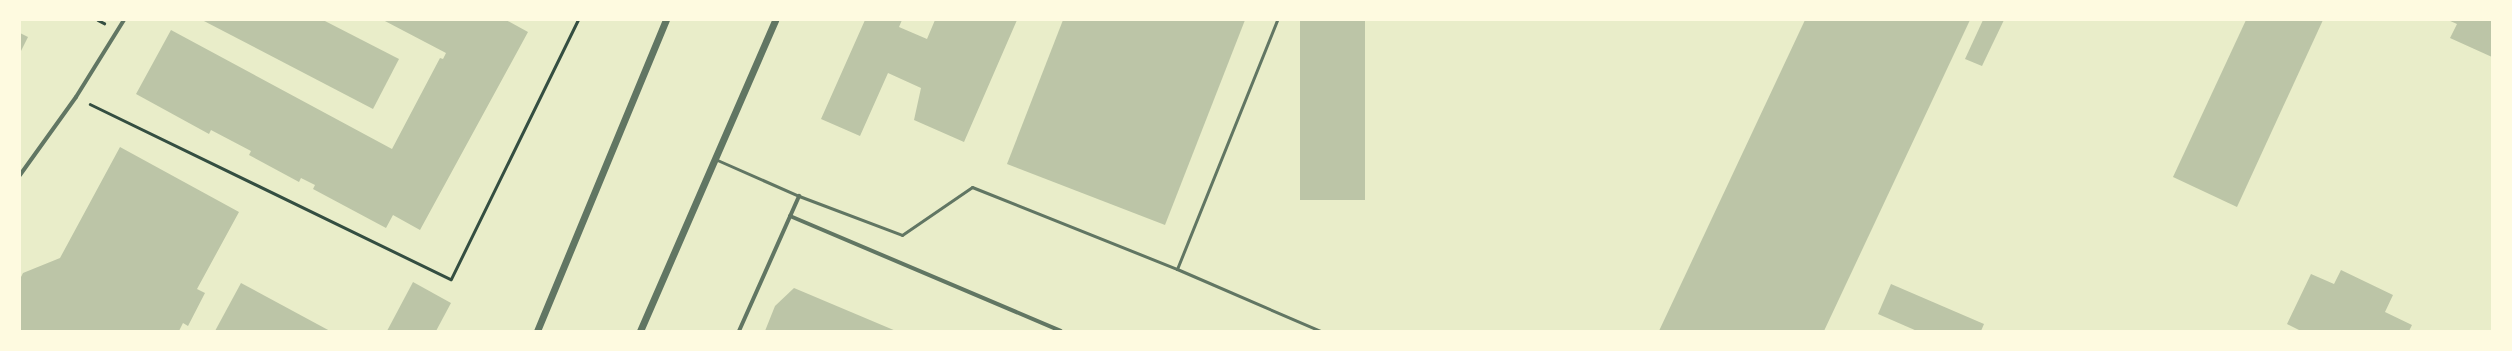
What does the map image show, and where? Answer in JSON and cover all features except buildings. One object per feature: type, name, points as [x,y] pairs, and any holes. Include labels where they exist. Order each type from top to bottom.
[{"type":"street","points":[[20,174],[76,97],[124,20]]},
{"type":"street","points":[[537,331],[666,20]]},
{"type":"street","points":[[640,331],[775,20]]},
{"type":"street","points":[[739,331],[799,196]]},
{"type":"street","points":[[790,216],[1061,331]]},
{"type":"lane","points":[[1177,269],[1277,20]]},
{"type":"lane","points":[[715,159],[799,196],[902,236],[972,187],[1177,269],[1320,331]]},
{"type":"path","points":[[76,97],[451,279],[578,20]]}]
